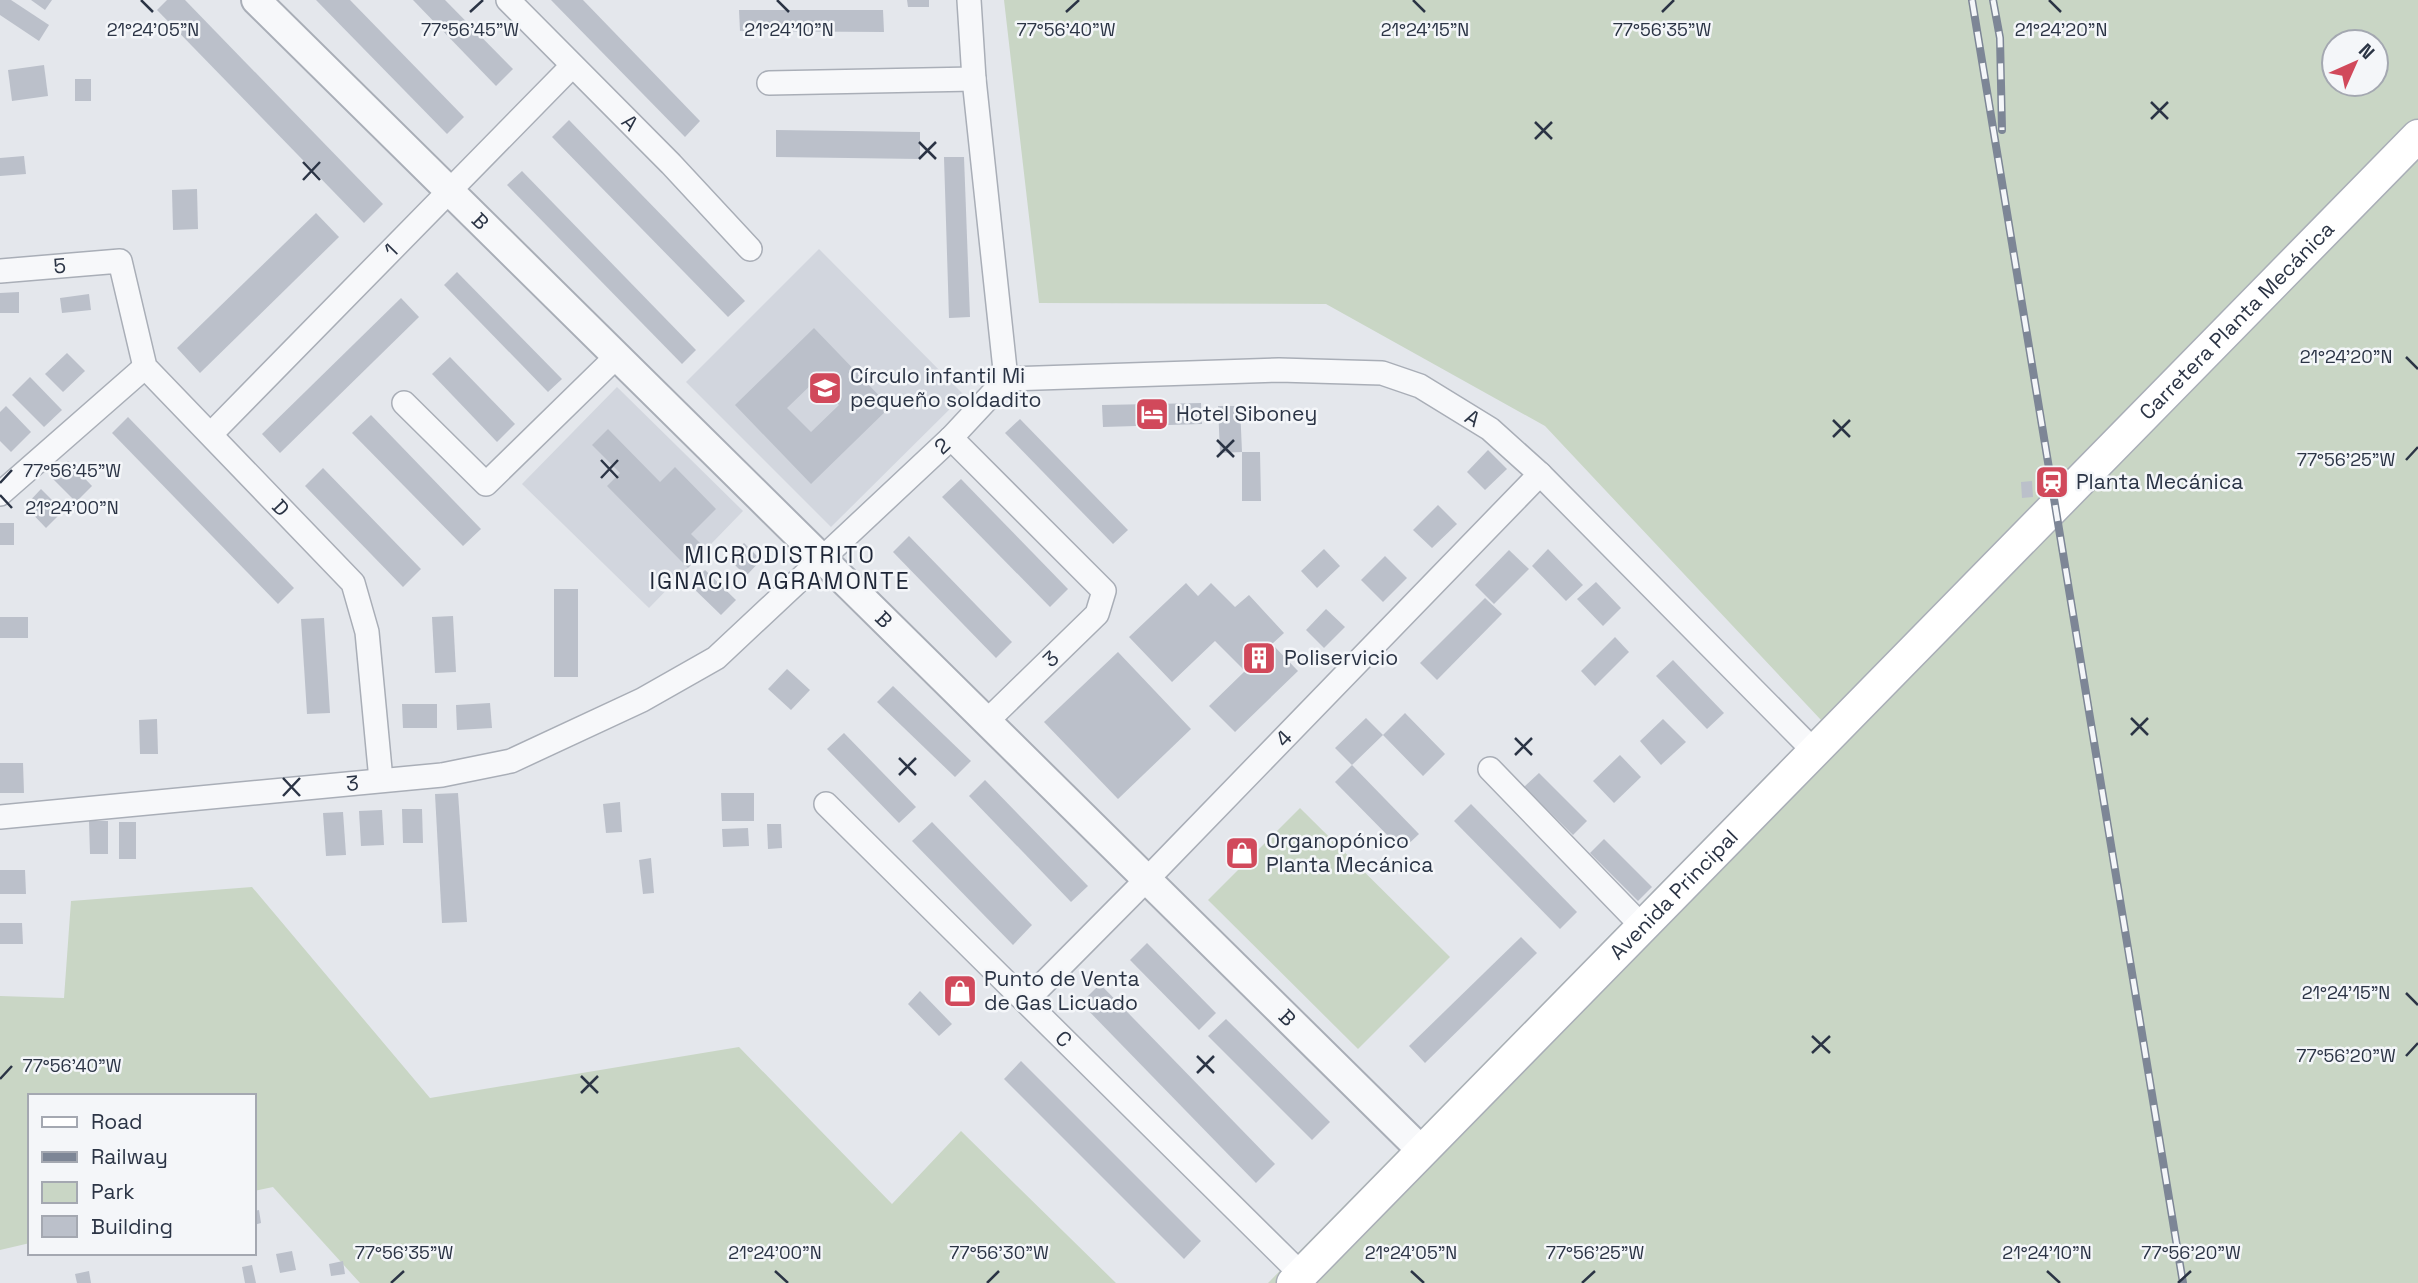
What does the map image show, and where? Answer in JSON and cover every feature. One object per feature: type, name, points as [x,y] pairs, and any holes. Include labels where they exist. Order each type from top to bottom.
[{"type":"main road","name":"Carretera Planta Mecánica","points":[[2054,506],[2418,136]]},
{"type":"main road","name":"Avenida Principal","points":[[1297,1279],[2054,506]]},
{"type":"street","name":"B","points":[[256,0],[1422,1150]]},
{"type":"street","name":"A","points":[[508,0],[671,164],[750,249]]},
{"type":"street","points":[[969,0],[974,79],[1006,379]]},
{"type":"street","name":"1","points":[[211,434],[448,189],[572,66]]},
{"type":"street","points":[[769,83],[974,79]]},
{"type":"street","name":"5","points":[[0,271],[120,261],[145,367]]},
{"type":"street","points":[[404,403],[486,484],[617,356]]},
{"type":"street","points":[[0,494],[145,367]]},
{"type":"street","name":"D","points":[[145,367],[353,583],[368,632],[381,780]]},
{"type":"street","name":"A","points":[[1006,379],[1279,370],[1382,373],[1420,386],[1490,429],[1541,474],[1814,751]]},
{"type":"street","name":"2","points":[[684,678],[716,658],[823,559],[951,439],[1006,379]]},
{"type":"street","name":"3","points":[[951,439],[1104,591],[1097,614],[987,721]]},
{"type":"street","name":"4","points":[[1026,1000],[1541,474]]},
{"type":"street","name":"3","points":[[0,817],[442,775],[511,761],[684,678]]},
{"type":"street","points":[[1490,769],[1642,926]]},
{"type":"street","name":"C","points":[[827,804],[1026,1000],[1297,1279]]},
{"type":"shaded area","name":"Círculo infantil Mi pequeño soldadito","points":[[819,249],[964,395],[831,527],[686,382]]},
{"type":"shaded area","points":[[617,387],[743,511],[649,608],[522,484]]},
{"type":"green space","points":[[1004,0],[2418,0],[2418,1283],[1268,1283],[1821,720],[1545,426],[1326,304],[1039,303]]},
{"type":"green space","points":[[1300,808],[1450,957],[1358,1049],[1208,900]]},
{"type":"green space","points":[[252,887],[430,1098],[739,1047],[892,1204],[961,1131],[1116,1283],[360,1283],[273,1187],[256,1191],[256,1094],[28,1094],[28,1243],[0,1250],[0,996],[64,998],[71,901]]},
{"type":"building","points":[[0,0],[11,0],[49,25],[39,41],[0,15]]},
{"type":"building","points":[[31,0],[52,0],[45,10]]},
{"type":"building","points":[[167,0],[185,0],[383,204],[364,223],[157,10]]},
{"type":"building","points":[[316,0],[350,0],[464,117],[447,134]]},
{"type":"building","points":[[413,0],[445,0],[513,69],[496,86]]},
{"type":"building","points":[[551,0],[583,0],[700,121],[685,137]]},
{"type":"building","points":[[907,0],[929,0],[929,7],[908,7]]},
{"type":"building","points":[[739,10],[883,10],[884,32],[740,31]]},
{"type":"building","points":[[44,65],[48,96],[12,101],[8,70]]},
{"type":"building","points":[[75,79],[91,79],[91,101],[75,101]]},
{"type":"building","points":[[569,120],[745,301],[728,317],[552,137]]},
{"type":"building","points":[[776,130],[920,132],[920,159],[776,157]]},
{"type":"building","points":[[24,156],[26,174],[0,176],[0,158]]},
{"type":"building","points":[[944,157],[964,157],[970,317],[949,318]]},
{"type":"building","points":[[522,171],[696,350],[682,364],[507,185]]},
{"type":"building","points":[[197,189],[198,229],[173,230],[172,190]]},
{"type":"building","points":[[316,213],[339,237],[200,373],[177,348]]},
{"type":"building","points":[[457,272],[562,379],[548,392],[444,285]]},
{"type":"building","points":[[19,292],[19,313],[0,313],[0,293]]},
{"type":"building","points":[[89,294],[91,310],[62,313],[60,298]]},
{"type":"building","points":[[401,298],[419,317],[280,453],[262,434]]},
{"type":"building","points":[[814,328],[890,407],[811,484],[735,405]],"holes":[[[815,381],[839,405],[811,432],[787,408]]]},
{"type":"building","points":[[67,353],[85,371],[63,392],[45,374]]},
{"type":"building","points":[[450,357],[515,424],[497,442],[432,374]]},
{"type":"building","points":[[30,377],[62,410],[44,427],[12,395]]},
{"type":"building","name":"Hotel Siboney","points":[[1201,403],[1202,424],[1103,427],[1102,405]]},
{"type":"building","points":[[6,406],[31,432],[11,452],[0,441],[0,412]]},
{"type":"building","points":[[1218,406],[1240,406],[1242,452],[1220,453]]},
{"type":"building","points":[[371,415],[481,529],[463,546],[352,433]]},
{"type":"building","points":[[128,417],[294,588],[278,604],[112,433]]},
{"type":"building","points":[[1020,419],[1128,530],[1113,544],[1005,433]]},
{"type":"building","points":[[608,429],[660,482],[675,467],[716,509],[691,534],[706,549],[688,568],[607,486],[620,473],[592,445]]},
{"type":"building","points":[[1488,450],[1507,469],[1485,490],[1467,472]]},
{"type":"building","points":[[1242,452],[1260,452],[1261,501],[1242,501]]},
{"type":"building","points":[[68,461],[92,486],[76,502],[51,477]]},
{"type":"building","points":[[323,468],[421,569],[403,587],[305,486]]},
{"type":"building","points":[[961,479],[1068,589],[1050,607],[942,497]]},
{"type":"building","points":[[2032,481],[2033,497],[2022,498],[2021,482]]},
{"type":"building","points":[[41,489],[63,511],[46,528],[25,506]]},
{"type":"building","points":[[1438,505],[1457,524],[1432,548],[1413,530]]},
{"type":"building","points":[[0,523],[14,523],[14,545],[0,545]]},
{"type":"building","points":[[909,536],[1012,642],[996,658],[893,552]]},
{"type":"building","points":[[744,543],[761,560],[746,576],[729,559]]},
{"type":"building","points":[[1324,549],[1340,566],[1317,588],[1301,571]]},
{"type":"building","points":[[1548,549],[1583,585],[1566,601],[1532,566]]},
{"type":"building","points":[[1509,550],[1529,569],[1494,604],[1475,585]]},
{"type":"building","points":[[1385,556],[1407,578],[1383,602],[1361,580]]},
{"type":"building","points":[[705,570],[736,600],[721,615],[690,585]]},
{"type":"building","points":[[1596,582],[1621,608],[1603,626],[1577,599]]},
{"type":"building","name":"Poliservicio","points":[[1186,583],[1198,596],[1211,583],[1235,607],[1249,595],[1284,633],[1272,644],[1298,671],[1235,732],[1209,706],[1245,671],[1215,641],[1172,682],[1129,637]]},
{"type":"building","points":[[554,589],[578,589],[578,677],[554,677]]},
{"type":"building","points":[[1485,598],[1502,614],[1437,680],[1420,663]]},
{"type":"building","points":[[1326,609],[1345,627],[1324,648],[1306,630]]},
{"type":"building","points":[[453,616],[456,672],[435,673],[432,617]]},
{"type":"building","points":[[0,617],[28,617],[28,638],[0,638]]},
{"type":"building","points":[[324,618],[330,713],[307,714],[301,619]]},
{"type":"building","points":[[1615,637],[1629,652],[1595,686],[1581,671]]},
{"type":"building","points":[[1118,652],[1191,729],[1118,799],[1044,722]]},
{"type":"building","points":[[1673,660],[1724,713],[1707,729],[1656,676]]},
{"type":"building","points":[[787,669],[810,690],[791,710],[768,689]]},
{"type":"building","points":[[893,686],[971,761],[955,777],[877,702]]},
{"type":"building","points":[[490,703],[492,728],[457,730],[456,705]]},
{"type":"building","points":[[402,704],[437,704],[437,728],[403,728]]},
{"type":"building","points":[[1405,713],[1445,754],[1423,776],[1383,735]]},
{"type":"building","points":[[1366,718],[1383,735],[1352,765],[1335,748]]},
{"type":"building","points":[[157,719],[158,754],[140,754],[139,720]]},
{"type":"building","points":[[1663,719],[1686,742],[1661,765],[1640,741]]},
{"type":"building","points":[[844,733],[916,807],[899,823],[827,749]]},
{"type":"building","points":[[1620,755],[1641,777],[1614,803],[1593,781]]},
{"type":"building","points":[[0,763],[23,763],[24,793],[0,793]]},
{"type":"building","points":[[1352,765],[1419,834],[1402,850],[1335,782]]},
{"type":"building","points":[[1539,773],[1587,821],[1573,835],[1524,787]]},
{"type":"building","points":[[985,780],[1088,886],[1071,902],[969,796]]},
{"type":"building","points":[[458,793],[467,922],[442,923],[435,794]]},
{"type":"building","points":[[721,793],[754,793],[754,821],[722,821]]},
{"type":"building","points":[[620,802],[622,832],[606,833],[603,804]]},
{"type":"building","points":[[1471,804],[1577,912],[1560,929],[1454,821]]},
{"type":"building","points":[[402,809],[422,809],[423,843],[403,843]]},
{"type":"building","points":[[382,810],[384,845],[361,846],[359,811]]},
{"type":"building","points":[[343,812],[346,855],[326,856],[323,813]]},
{"type":"building","points":[[89,821],[108,821],[108,854],[90,854]]},
{"type":"building","points":[[119,822],[136,822],[136,859],[119,859]]},
{"type":"building","points":[[932,822],[1032,925],[1013,945],[912,841]]},
{"type":"building","points":[[767,824],[781,824],[782,848],[768,849]]},
{"type":"building","points":[[748,828],[749,846],[723,847],[722,829]]},
{"type":"building","points":[[1604,839],[1652,887],[1638,901],[1590,853]]},
{"type":"building","points":[[651,858],[654,893],[643,894],[639,860]]},
{"type":"building","points":[[0,870],[25,870],[26,894],[0,894]]},
{"type":"building","points":[[0,923],[22,923],[23,944],[0,944]]},
{"type":"building","points":[[1521,937],[1537,953],[1425,1063],[1409,1046]]},
{"type":"building","points":[[1147,943],[1216,1013],[1199,1030],[1130,960]]},
{"type":"building","points":[[1100,984],[1275,1164],[1256,1183],[1081,1003]]},
{"type":"building","points":[[920,991],[952,1024],[939,1036],[908,1004]]},
{"type":"building","points":[[1226,1019],[1330,1122],[1312,1140],[1208,1036]]},
{"type":"building","points":[[1021,1061],[1201,1241],[1184,1259],[1004,1079]]},
{"type":"building","points":[[259,1210],[261,1223],[256,1224],[256,1211]]},
{"type":"building","points":[[292,1251],[296,1270],[280,1273],[276,1254]]},
{"type":"building","points":[[343,1261],[345,1274],[331,1276],[329,1264]]},
{"type":"building","points":[[252,1265],[256,1283],[245,1283],[242,1267]]},
{"type":"building","points":[[89,1271],[91,1283],[77,1283],[75,1274]]},
{"type":"railway","points":[[1972,0],[2183,1283]]},
{"type":"railway","points":[[1993,0],[2000,38],[2002,130]]},
{"type":"place","name":"Círculo infantil Mi pequeño soldadito","points":[[825,388]]},
{"type":"place","name":"Hotel Siboney","points":[[1152,414]]},
{"type":"place","name":"Planta Mecánica","points":[[2052,482]]},
{"type":"place","name":"Poliservicio","points":[[1259,658]]},
{"type":"place","name":"Organopónico Planta Mecánica","points":[[1242,853]]},
{"type":"place","name":"Punto de Venta de Gas Licuado","points":[[960,991]]},
{"type":"district","name":"MICRODISTRITO IGNACIO AGRAMONTE","points":[[780,568]]}]
